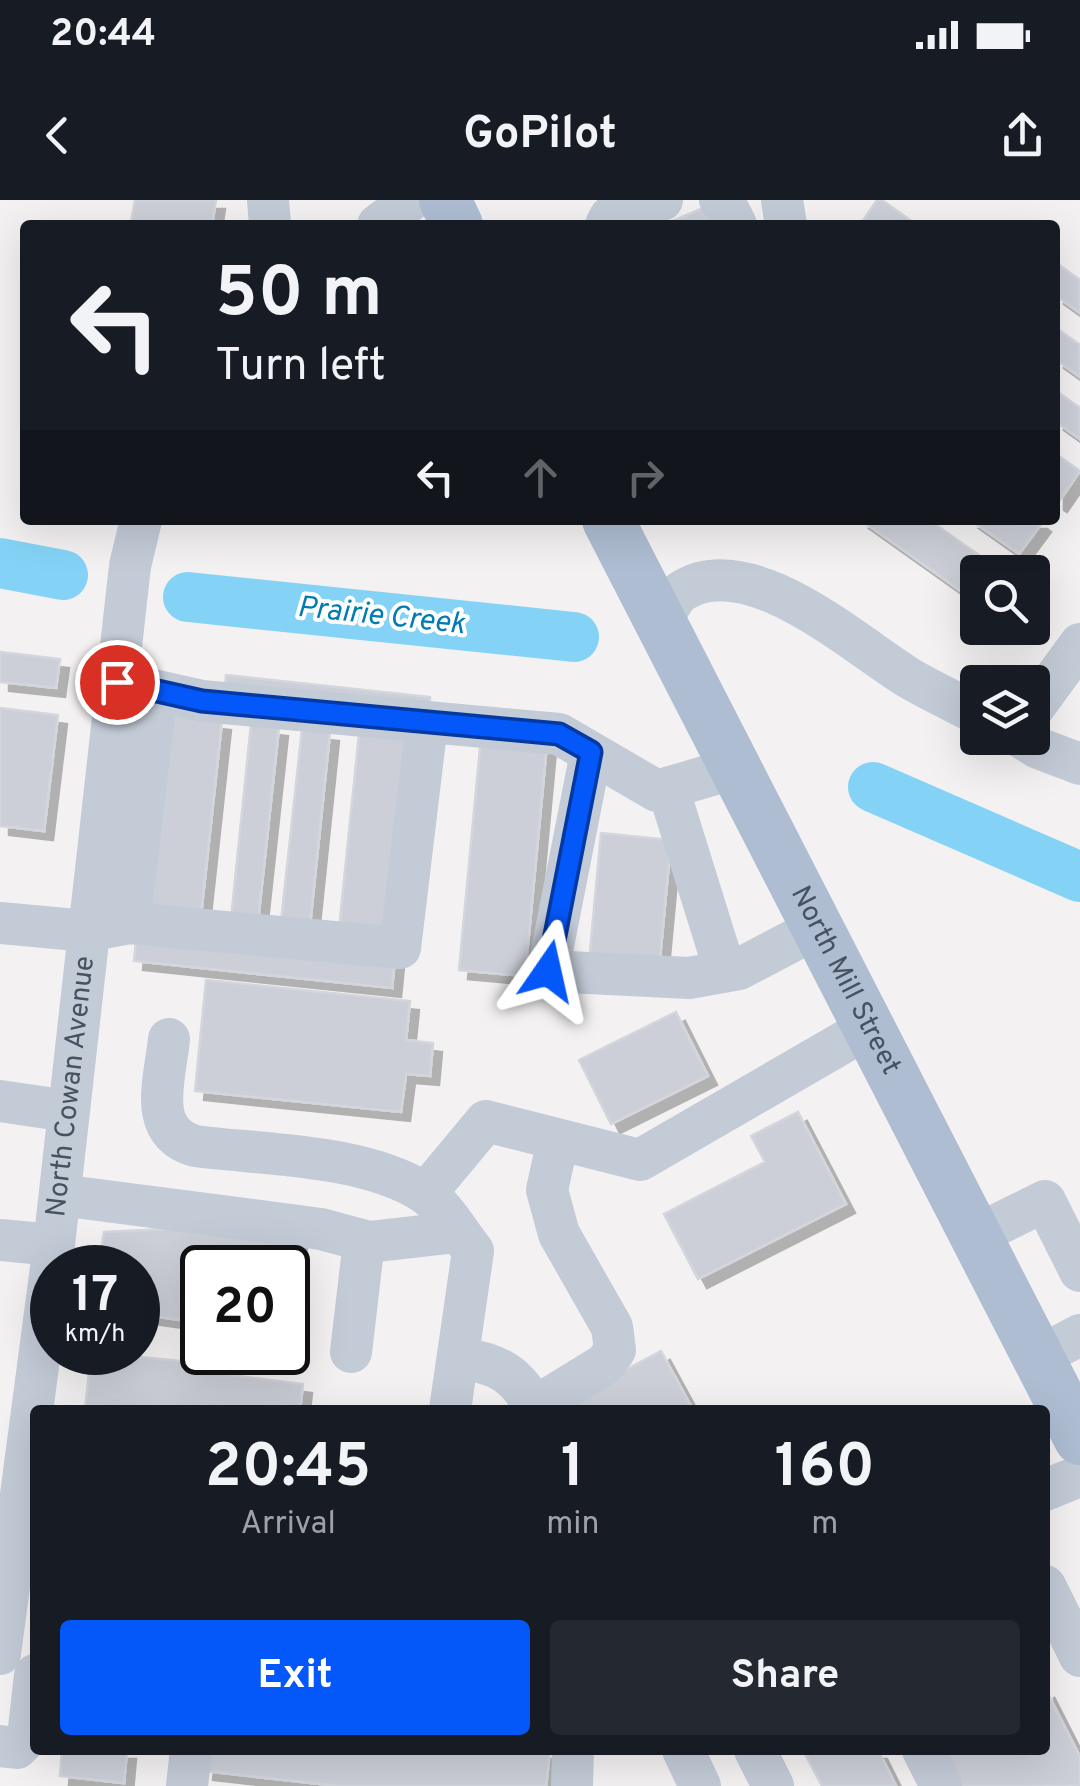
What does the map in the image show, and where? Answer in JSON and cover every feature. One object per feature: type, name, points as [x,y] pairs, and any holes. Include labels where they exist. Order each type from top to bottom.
[{"type":"main road","name":"North Mill Street","points":[[611,525],[974,1236],[1059,1346],[1080,1439]]},
{"type":"street","points":[[385,220],[411,200]]},
{"type":"street","points":[[608,220],[662,200]]},
{"type":"street","name":"North Cowan Avenue","points":[[54,1245],[68,1111],[108,927],[137,687],[130,566],[139,525]]},
{"type":"street","points":[[660,623],[680,592],[715,580],[747,582],[807,610],[911,680],[960,705]]},
{"type":"street","points":[[1050,685],[1080,644]]},
{"type":"street","points":[[137,687],[202,701],[559,734],[657,791],[735,768]]},
{"type":"street","points":[[0,923],[400,948],[427,723]]},
{"type":"street","points":[[591,752],[548,971],[689,978],[738,969],[817,928]]},
{"type":"street","points":[[1050,753],[1080,764]]},
{"type":"street","points":[[668,788],[725,972]]},
{"type":"street","points":[[426,1193],[486,1122],[640,1160],[868,1028]]},
{"type":"street","points":[[169,1040],[162,1108],[166,1126],[176,1140],[195,1146],[345,1164],[390,1176],[426,1193],[473,1251],[451,1405]]},
{"type":"street","points":[[0,1100],[68,1111]]},
{"type":"street","points":[[540,1405],[605,1364],[615,1350],[612,1328],[559,1234],[547,1190],[558,1140]]},
{"type":"street","points":[[60,1195],[321,1229],[364,1241],[457,1232]]},
{"type":"street","points":[[974,1236],[1045,1202],[1080,1271]]},
{"type":"street","points":[[0,1240],[54,1245]]},
{"type":"street","points":[[351,1352],[364,1241]]},
{"type":"street","points":[[458,1357],[494,1364],[508,1373],[533,1405]]},
{"type":"street","name":"North Cowan Avenue","points":[[33,1405],[37,1375]]},
{"type":"street","name":"North Cowan Avenue","points":[[0,1654],[30,1427]]},
{"type":"street","points":[[1050,1488],[1080,1476]]},
{"type":"street","points":[[1050,1596],[1080,1656]]},
{"type":"street","points":[[0,1746],[17,1748],[28,1737],[30,1719]]},
{"type":"street","points":[[187,1786],[190,1755]]},
{"type":"street","points":[[572,1786],[573,1755]]},
{"type":"street","points":[[685,1755],[700,1786]]},
{"type":"street","points":[[758,1755],[773,1786]]},
{"type":"street","points":[[926,1755],[941,1786]]},
{"type":"building","points":[[135,200],[216,200],[213,220],[131,220]]},
{"type":"building","points":[[877,200],[882,200],[910,220],[863,220]]},
{"type":"building","points":[[706,207],[712,220],[675,220]]},
{"type":"building","points":[[1060,266],[1080,280],[1080,313],[1060,299]]},
{"type":"building","points":[[1060,331],[1080,345],[1080,377],[1060,363]]},
{"type":"building","points":[[1060,394],[1080,408],[1080,439],[1060,425]]},
{"type":"building","points":[[1060,457],[1080,471],[1060,500]]},
{"type":"building","points":[[868,525],[936,525],[979,555],[960,555],[960,590]]},
{"type":"building","points":[[978,525],[1041,525],[1019,554]]},
{"type":"building","points":[[0,652],[60,659],[56,688],[0,682]]},
{"type":"building","points":[[226,675],[430,697],[429,712],[225,691]]},
{"type":"building","points":[[0,708],[58,715],[44,831],[0,826]]},
{"type":"building","points":[[167,715],[222,721],[201,915],[147,910]]},
{"type":"building","points":[[251,724],[279,727],[258,921],[231,919]]},
{"type":"building","points":[[302,729],[330,732],[310,925],[281,922]]},
{"type":"building","points":[[359,734],[413,740],[392,935],[339,929]]},
{"type":"building","points":[[481,737],[547,743],[525,976],[459,970]]},
{"type":"building","points":[[601,833],[671,840],[659,969],[589,962]]},
{"type":"building","points":[[137,931],[395,958],[392,988],[134,961]]},
{"type":"building","points":[[206,980],[410,1001],[406,1040],[433,1043],[430,1076],[406,1074],[401,1112],[195,1091]]},
{"type":"building","points":[[676,1012],[708,1076],[611,1124],[579,1060]]},
{"type":"building","points":[[798,1112],[846,1204],[698,1279],[664,1214],[765,1162],[751,1136]]},
{"type":"building","points":[[190,1228],[298,1238],[297,1245],[180,1245],[180,1320],[160,1317],[160,1245],[102,1245],[104,1232]]},
{"type":"building","points":[[661,1351],[690,1405],[560,1405]]},
{"type":"building","points":[[160,1359],[180,1361],[180,1375],[230,1375],[303,1384],[301,1405],[86,1405],[89,1375],[160,1375]]},
{"type":"building","points":[[1050,1698],[1080,1757],[1080,1786],[957,1786],[941,1755],[1050,1755]]},
{"type":"building","points":[[62,1755],[127,1755],[124,1783],[60,1776]]},
{"type":"building","points":[[206,1755],[549,1755],[546,1786],[338,1786],[204,1771]]},
{"type":"building","points":[[806,1755],[880,1755],[896,1786],[822,1786]]},
{"type":"waterway","name":"Prairie Creek","points":[[0,563],[63,575]]},
{"type":"waterway","name":"Prairie Creek","points":[[188,597],[574,637]]},
{"type":"waterway","name":"Prairie Creek","points":[[873,787],[1080,877]]},
{"type":"route","points":[[117,682],[202,701],[559,734],[591,752],[548,971]]}]
